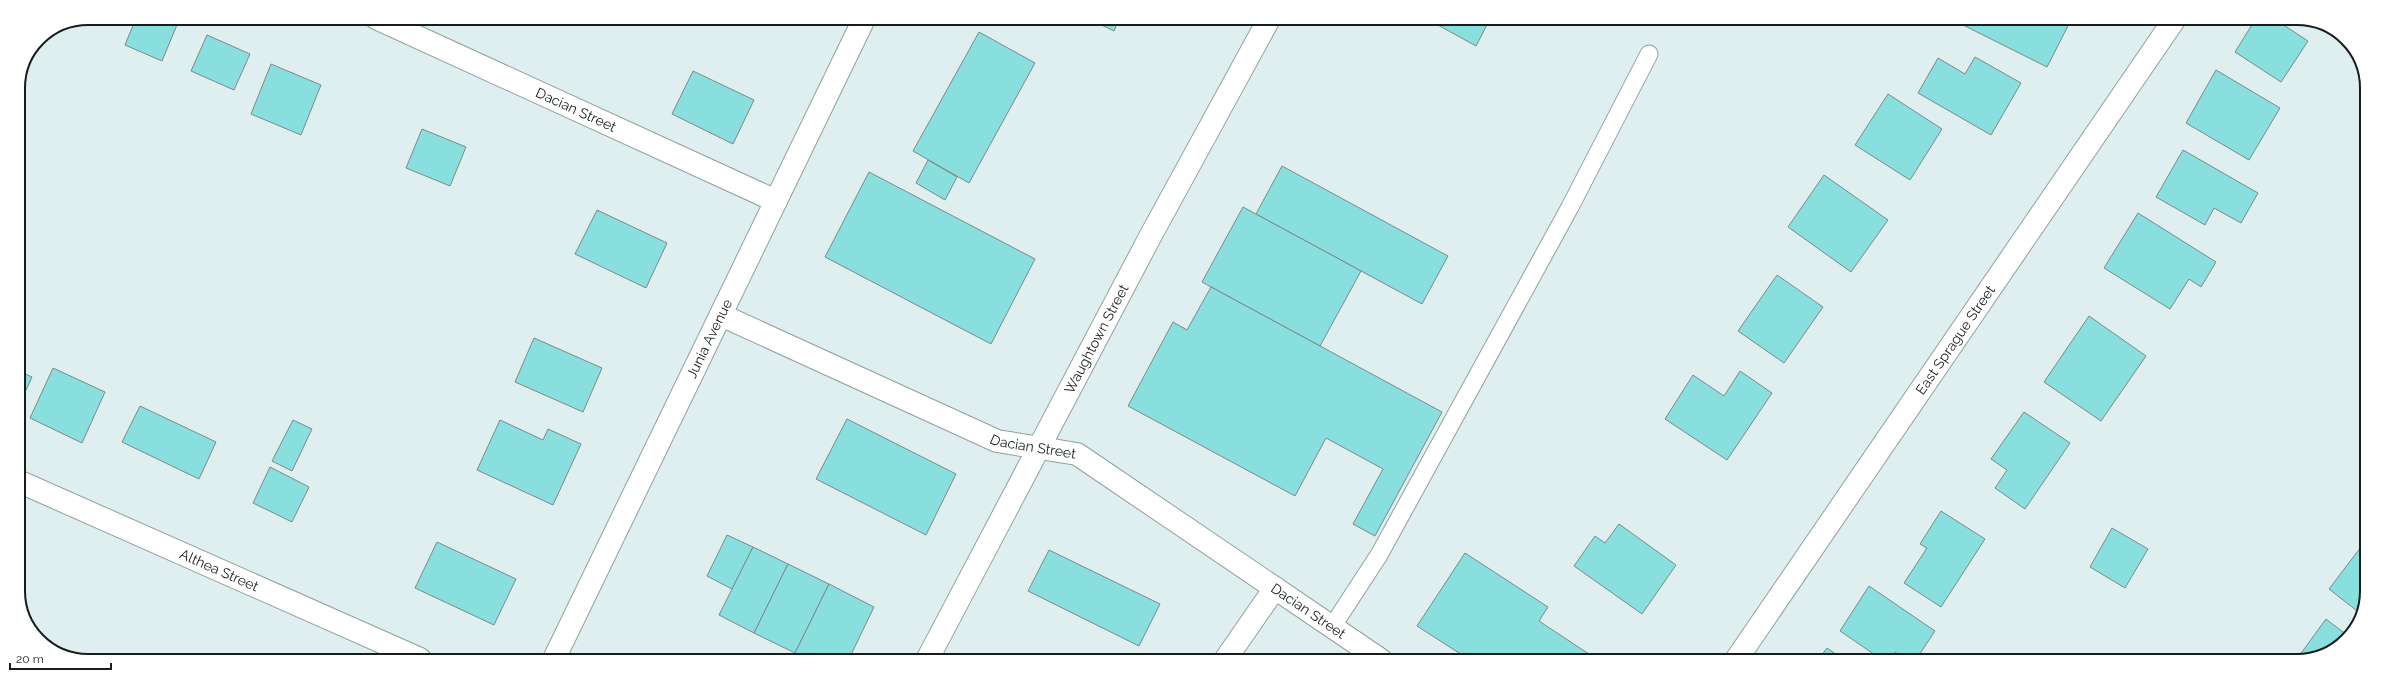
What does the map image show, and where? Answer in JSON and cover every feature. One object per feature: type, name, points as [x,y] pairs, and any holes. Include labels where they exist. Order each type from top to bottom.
[{"type":"street","name":"Dacian Street","points":[[391,25],[776,201]]},
{"type":"street","name":"Junia Avenue","points":[[556,654],[861,25]]},
{"type":"street","name":"Waughtown Street","points":[[931,654],[1266,25]]},
{"type":"street","name":"East Sprague Street","points":[[1740,654],[2171,25]]},
{"type":"street","name":"Dacian Street","points":[[720,315],[997,441],[1077,454],[1372,654]]},
{"type":"street","name":"Althea Street","points":[[25,484],[409,654]]},
{"type":"street","points":[[1230,654],[1275,588]]},
{"type":"lane","points":[[1332,627],[1379,555],[1570,207],[1649,54]]},
{"type":"building","points":[[133,25],[177,25],[162,61],[125,45]]},
{"type":"building","points":[[1102,25],[1116,25],[1114,31]]},
{"type":"building","points":[[1438,25],[1487,25],[1476,46]]},
{"type":"building","points":[[1963,25],[2068,25],[2047,67]]},
{"type":"building","points":[[2252,25],[2284,25],[2308,41],[2281,82],[2235,52]]},
{"type":"building","points":[[979,32],[1035,63],[969,183],[913,151]]},
{"type":"building","points":[[207,35],[250,54],[234,90],[191,71]]},
{"type":"building","points":[[1975,57],[2021,83],[1991,135],[1918,93],[1938,58],[1965,74]]},
{"type":"building","points":[[271,64],[321,85],[301,135],[251,114]]},
{"type":"building","points":[[2216,70],[2280,108],[2249,160],[2186,123]]},
{"type":"building","points":[[693,71],[754,100],[733,144],[672,114]]},
{"type":"building","points":[[1888,94],[1942,129],[1910,180],[1855,145]]},
{"type":"building","points":[[422,129],[466,147],[450,186],[406,168]]},
{"type":"building","points":[[2183,150],[2258,193],[2241,223],[2214,208],[2205,225],[2156,197]]},
{"type":"building","points":[[928,160],[957,177],[945,200],[916,183]]},
{"type":"building","points":[[1282,166],[1448,256],[1422,304],[1256,214]]},
{"type":"building","points":[[869,172],[1035,259],[991,344],[825,257]]},
{"type":"building","points":[[1824,175],[1888,220],[1851,272],[1788,227]]},
{"type":"building","points":[[1243,207],[1361,271],[1320,346],[1202,282]]},
{"type":"building","points":[[597,210],[667,243],[646,288],[575,254]]},
{"type":"building","points":[[2138,213],[2216,262],[2201,287],[2189,279],[2170,309],[2104,268]]},
{"type":"building","points":[[1777,275],[1823,307],[1784,363],[1738,331]]},
{"type":"building","points":[[1211,287],[1442,412],[1375,536],[1353,524],[1383,469],[1326,438],[1295,496],[1128,406],[1173,322],[1187,330]]},
{"type":"building","points":[[2089,316],[2146,356],[2101,421],[2044,382]]},
{"type":"building","points":[[534,338],[602,368],[583,412],[515,382]]},
{"type":"building","points":[[53,368],[105,392],[82,443],[30,418]]},
{"type":"building","points":[[1740,371],[1772,393],[1727,460],[1665,419],[1693,375],[1724,396]]},
{"type":"building","points":[[25,374],[32,377],[25,392]]},
{"type":"building","points":[[140,406],[216,442],[199,479],[122,442]]},
{"type":"building","points":[[2024,412],[2070,443],[2025,509],[1995,488],[2007,470],[1991,459]]},
{"type":"building","points":[[847,419],[956,474],[926,535],[816,479]]},
{"type":"building","points":[[293,420],[312,429],[292,471],[272,461]]},
{"type":"building","points":[[500,420],[543,440],[548,429],[581,444],[553,505],[477,470]]},
{"type":"building","points":[[270,467],[309,487],[292,522],[253,503]]},
{"type":"building","points":[[1941,511],[1985,539],[1941,607],[1904,583],[1927,548],[1920,544]]},
{"type":"building","points":[[1619,524],[1676,565],[1642,614],[1574,566],[1595,536],[1605,543]]},
{"type":"building","points":[[2112,528],[2148,549],[2125,588],[2090,567]]},
{"type":"building","points":[[727,535],[753,547],[732,589],[707,576]]},
{"type":"building","points":[[437,542],[516,579],[494,625],[415,588]]},
{"type":"building","points":[[753,547],[788,564],[754,633],[719,615]]},
{"type":"building","points":[[2360,548],[2360,591],[2357,611],[2329,589]]},
{"type":"building","points":[[1049,550],[1160,604],[1139,646],[1028,591]]},
{"type":"building","points":[[1465,553],[1548,607],[1539,621],[1589,654],[1461,654],[1417,626]]},
{"type":"building","points":[[788,564],[829,584],[795,653],[754,633]]},
{"type":"building","points":[[829,584],[874,607],[851,654],[795,653]]},
{"type":"building","points":[[1869,586],[1935,631],[1920,654],[1898,654],[1895,652],[1894,654],[1874,654],[1840,631]]},
{"type":"building","points":[[2326,619],[2344,633],[2325,648],[2309,653],[2301,654]]},
{"type":"building","points":[[1827,648],[1836,654],[1822,654]]}]
